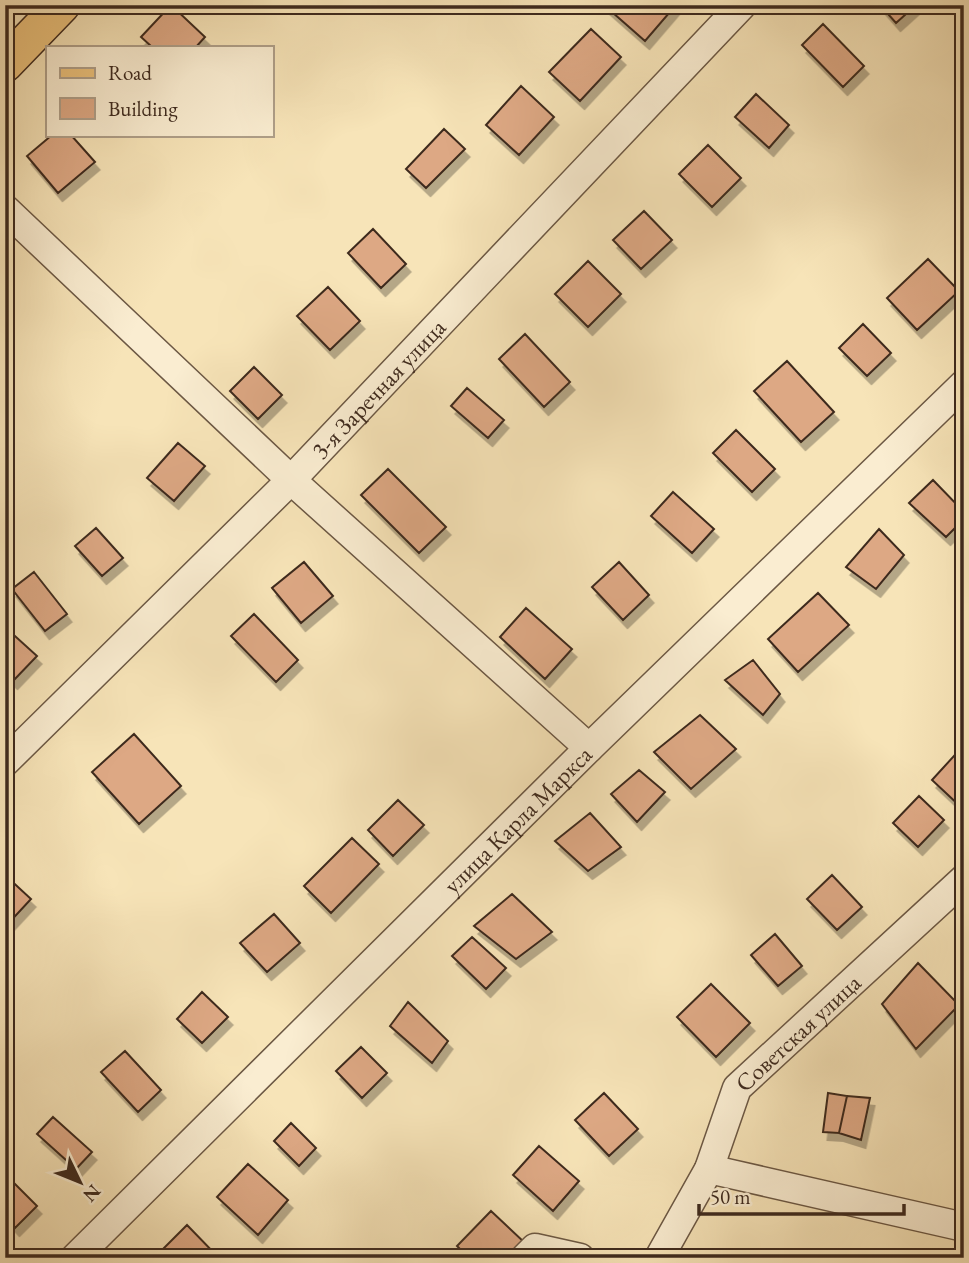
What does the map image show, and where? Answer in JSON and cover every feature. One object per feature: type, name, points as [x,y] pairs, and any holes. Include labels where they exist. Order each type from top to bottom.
[{"type":"main road","points":[[8,57],[62,5]]},
{"type":"street","name":"3-я Заречная улица","points":[[5,762],[291,480],[742,5]]},
{"type":"street","points":[[5,209],[291,480],[589,748]]},
{"type":"street","name":"улица Карла Маркса","points":[[75,1258],[589,748],[964,384]]},
{"type":"street","name":"Советская улица","points":[[659,1258],[709,1169],[737,1088],[964,879]]},
{"type":"street","points":[[709,1169],[964,1227]]},
{"type":"street","points":[[525,1258],[535,1248],[580,1258]]},
{"type":"building","points":[[171,5],[205,37],[197,46],[151,46],[141,37]]},
{"type":"building","points":[[604,5],[676,5],[645,41]]},
{"type":"building","points":[[880,5],[916,5],[896,23]]},
{"type":"building","points":[[823,24],[864,66],[843,87],[802,45]]},
{"type":"building","points":[[591,29],[621,57],[580,101],[549,72]]},
{"type":"building","points":[[521,86],[554,117],[519,155],[486,125]]},
{"type":"building","points":[[756,94],[789,125],[769,148],[735,117]]},
{"type":"building","points":[[444,129],[465,149],[426,188],[406,169]]},
{"type":"building","points":[[51,136],[72,136],[95,162],[58,193],[27,156]]},
{"type":"building","points":[[708,145],[741,178],[712,207],[679,174]]},
{"type":"building","points":[[644,211],[672,240],[641,269],[613,240]]},
{"type":"building","points":[[373,229],[406,264],[381,288],[348,253]]},
{"type":"building","points":[[928,259],[959,291],[917,330],[887,298]]},
{"type":"building","points":[[588,261],[621,294],[588,327],[555,294]]},
{"type":"building","points":[[328,287],[360,321],[330,350],[297,316]]},
{"type":"building","points":[[863,324],[891,353],[867,376],[839,348]]},
{"type":"building","points":[[525,334],[570,382],[544,407],[499,359]]},
{"type":"building","points":[[787,361],[834,412],[801,442],[754,391]]},
{"type":"building","points":[[254,367],[282,395],[258,419],[230,391]]},
{"type":"building","points":[[467,388],[504,420],[488,438],[451,406]]},
{"type":"building","points":[[736,430],[775,469],[752,492],[713,453]]},
{"type":"building","points":[[178,443],[205,466],[174,501],[147,478]]},
{"type":"building","points":[[388,469],[446,527],[419,553],[361,495]]},
{"type":"building","points":[[933,480],[964,512],[964,519],[946,537],[909,503]]},
{"type":"building","points":[[673,492],[714,529],[692,553],[651,516]]},
{"type":"building","points":[[96,528],[123,558],[102,576],[75,546]]},
{"type":"building","points":[[879,529],[904,555],[876,589],[846,567]]},
{"type":"building","points":[[304,562],[333,596],[301,623],[272,588]]},
{"type":"building","points":[[619,562],[649,595],[623,620],[592,587]]},
{"type":"building","points":[[34,572],[67,614],[45,631],[12,589]]},
{"type":"building","points":[[818,593],[849,625],[798,672],[768,639]]},
{"type":"building","points":[[526,608],[572,649],[545,679],[500,637]]},
{"type":"building","points":[[254,614],[298,660],[276,682],[231,636]]},
{"type":"building","points":[[5,627],[37,656],[13,681],[5,673]]},
{"type":"building","points":[[753,660],[780,694],[763,715],[725,680]]},
{"type":"building","points":[[700,715],[736,749],[691,789],[654,752]]},
{"type":"building","points":[[134,734],[181,786],[139,824],[92,772]]},
{"type":"building","points":[[964,745],[964,806],[962,808],[932,780]]},
{"type":"building","points":[[639,770],[665,792],[637,822],[611,794]]},
{"type":"building","points":[[919,796],[944,820],[918,847],[893,823]]},
{"type":"building","points":[[398,800],[424,825],[393,856],[368,830]]},
{"type":"building","points":[[590,813],[621,847],[588,871],[555,841]]},
{"type":"building","points":[[352,838],[379,864],[331,913],[304,886]]},
{"type":"building","points":[[5,875],[31,899],[6,926],[5,926]]},
{"type":"building","points":[[832,875],[862,907],[837,930],[807,899]]},
{"type":"building","points":[[512,894],[552,932],[516,959],[474,926]]},
{"type":"building","points":[[274,914],[300,943],[267,972],[240,943]]},
{"type":"building","points":[[775,934],[802,966],[778,986],[751,955]]},
{"type":"building","points":[[472,937],[506,968],[486,989],[452,956]]},
{"type":"building","points":[[918,963],[959,1005],[916,1049],[882,1004]]},
{"type":"building","points":[[711,984],[750,1023],[716,1057],[677,1017]]},
{"type":"building","points":[[202,992],[228,1017],[202,1043],[177,1019]]},
{"type":"building","points":[[408,1002],[448,1041],[432,1063],[390,1026]]},
{"type":"building","points":[[361,1047],[387,1073],[362,1098],[336,1071]]},
{"type":"building","points":[[125,1051],[161,1090],[138,1112],[101,1072]]},
{"type":"building","points":[[604,1093],[638,1129],[609,1156],[575,1120]]},
{"type":"building","points":[[828,1093],[847,1096],[839,1133],[823,1132]]},
{"type":"building","points":[[847,1096],[870,1098],[861,1140],[839,1133]]},
{"type":"building","points":[[53,1117],[92,1152],[76,1169],[37,1134]]},
{"type":"building","points":[[291,1123],[316,1148],[299,1166],[274,1141]]},
{"type":"building","points":[[539,1146],[579,1181],[553,1211],[513,1175]]},
{"type":"building","points":[[248,1164],[288,1200],[258,1235],[217,1197]]},
{"type":"building","points":[[5,1174],[37,1206],[15,1228],[5,1217]]},
{"type":"building","points":[[491,1211],[525,1243],[511,1258],[469,1258],[457,1246]]},
{"type":"building","points":[[187,1225],[219,1258],[154,1258]]}]
